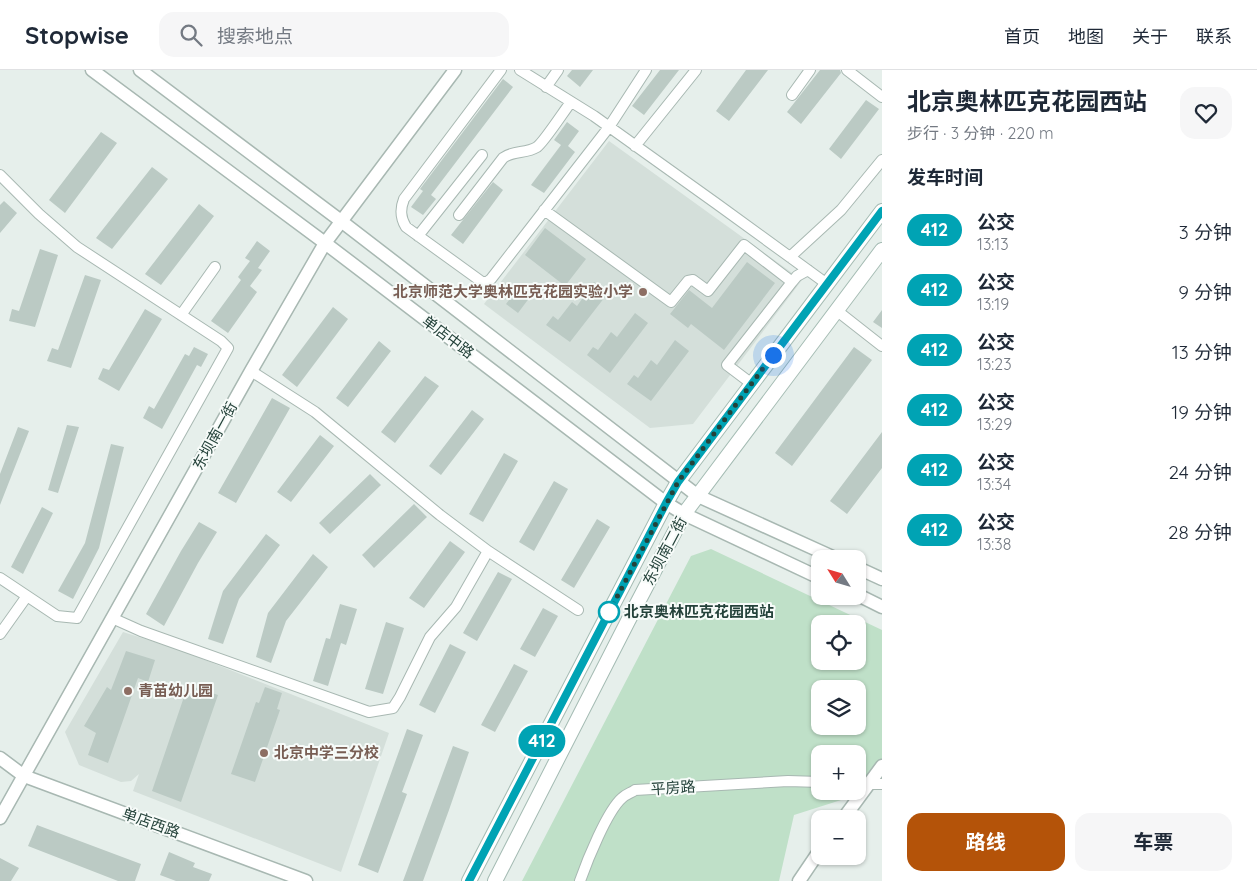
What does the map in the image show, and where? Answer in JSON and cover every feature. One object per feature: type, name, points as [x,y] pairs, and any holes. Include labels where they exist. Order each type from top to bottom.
[{"type":"main road","name":"东坝南二街","points":[[469,881],[678,482],[882,211]]},
{"type":"main road","name":"东坝南二街","points":[[495,881],[684,514],[882,250]]},
{"type":"street","name":"单店中路","points":[[92,70],[325,243],[666,503],[684,514],[811,574]]},
{"type":"street","name":"单店中路","points":[[140,70],[341,221],[678,482],[698,496],[817,550]]},
{"type":"street","name":"东坝南一街","points":[[0,818],[325,243],[455,70]]},
{"type":"street","points":[[502,70],[404,199],[400,209],[406,227],[482,282],[488,282],[609,127],[646,70]]},
{"type":"street","points":[[520,70],[609,127],[827,284]]},
{"type":"street","points":[[546,86],[558,70]]},
{"type":"street","points":[[636,146],[696,70]]},
{"type":"street","points":[[792,95],[810,70]]},
{"type":"street","points":[[847,70],[882,98]]},
{"type":"street","points":[[459,215],[503,158],[509,153],[527,151],[538,147],[571,102]]},
{"type":"street","points":[[418,236],[482,156]]},
{"type":"street","points":[[790,257],[840,210],[882,160]]},
{"type":"street","points":[[0,176],[77,247],[221,341],[228,348],[77,618],[57,616],[0,578]]},
{"type":"street","points":[[544,210],[671,302],[688,281],[693,280],[708,291],[744,244],[792,282]]},
{"type":"street","points":[[181,315],[215,268]]},
{"type":"street","points":[[752,384],[727,366],[797,276],[808,270]]},
{"type":"street","points":[[836,310],[882,346]]},
{"type":"street","points":[[251,371],[315,412],[440,515],[488,551],[578,610]]},
{"type":"street","points":[[112,618],[141,631],[369,712],[393,708],[430,637],[456,607],[488,551]]},
{"type":"street","points":[[866,572],[882,579]]},
{"type":"street","points":[[0,634],[27,596]]},
{"type":"street","points":[[866,600],[882,607]]},
{"type":"street","name":"单店西路","points":[[0,758],[24,776],[303,880]]},
{"type":"street","points":[[866,781],[882,766]]},
{"type":"street","name":"平房路","points":[[580,881],[599,836],[615,805],[623,796],[635,790],[788,781],[811,782]]},
{"type":"street","points":[[866,784],[882,784]]},
{"type":"street","points":[[799,881],[811,863]]},
{"type":"shaded area","name":"北京师范大学奥林匹克花园实验小学","points":[[609,141],[802,280],[693,424],[650,428],[484,304]]},
{"type":"shaded area","name":"北京中学三分校","points":[[123,632],[180,650],[389,733],[341,872],[133,791],[139,774],[131,781],[121,782],[79,765],[65,732]]},
{"type":"green space","points":[[711,549],[811,596],[811,605],[829,605],[850,615],[811,615],[811,670],[866,670],[866,622],[882,630],[882,787],[866,792],[866,745],[811,745],[811,800],[841,800],[794,815],[779,881],[522,881],[691,556]]},
{"type":"building","points":[[572,70],[593,70],[580,87],[567,76]]},
{"type":"building","points":[[660,70],[679,70],[644,115],[632,106]]},
{"type":"building","points":[[746,70],[768,70],[729,121],[716,111]]},
{"type":"building","points":[[820,70],[840,70],[841,73],[801,124],[787,112]]},
{"type":"building","points":[[503,79],[513,87],[431,195],[436,199],[423,215],[411,207],[423,191],[420,189]]},
{"type":"building","points":[[866,100],[879,109],[841,159],[829,149]]},
{"type":"building","points":[[567,122],[579,131],[568,146],[575,152],[544,193],[531,185],[561,145],[554,140]]},
{"type":"building","points":[[101,132],[117,143],[65,213],[49,200]]},
{"type":"building","points":[[152,167],[168,179],[112,249],[96,238]]},
{"type":"building","points":[[493,182],[503,190],[463,244],[451,235]]},
{"type":"building","points":[[4,201],[17,213],[0,233],[0,205]]},
{"type":"building","points":[[199,204],[214,216],[161,285],[145,274]]},
{"type":"building","points":[[545,228],[586,259],[565,286],[525,255]]},
{"type":"building","points":[[257,241],[270,251],[258,268],[262,270],[250,286],[257,292],[228,333],[211,321],[241,280],[238,277],[250,261],[245,258]]},
{"type":"building","points":[[40,249],[58,255],[35,327],[9,321],[12,309],[19,311]]},
{"type":"building","points":[[747,262],[775,283],[724,350],[691,324],[688,328],[670,314],[689,290],[712,308]]},
{"type":"building","points":[[85,275],[101,280],[71,368],[47,361],[52,348],[58,350]]},
{"type":"building","points":[[594,282],[608,293],[570,342],[546,325],[553,316],[558,320],[572,302],[577,306]]},
{"type":"building","points":[[518,288],[530,297],[518,313],[506,304]]},
{"type":"building","points":[[333,307],[348,319],[297,387],[282,375]]},
{"type":"building","points":[[145,309],[162,319],[119,391],[98,379],[103,368],[109,370]]},
{"type":"building","points":[[882,310],[882,328],[873,322]]},
{"type":"building","points":[[635,313],[648,323],[610,373],[587,355],[593,347],[598,350],[611,332],[617,337]]},
{"type":"building","points":[[675,340],[689,351],[651,401],[627,384],[634,375],[638,378],[651,360],[657,365]]},
{"type":"building","points":[[379,341],[391,351],[348,407],[336,398]]},
{"type":"building","points":[[194,347],[208,354],[201,367],[197,365],[162,429],[143,418],[149,406],[154,409],[185,354],[189,356]]},
{"type":"building","points":[[854,347],[872,360],[792,466],[775,453]]},
{"type":"building","points":[[425,376],[439,386],[395,443],[381,432]]},
{"type":"building","points":[[272,398],[290,408],[236,503],[218,493]]},
{"type":"building","points":[[472,410],[484,419],[441,475],[429,466]]},
{"type":"building","points":[[67,425],[79,427],[58,493],[48,490]]},
{"type":"building","points":[[18,427],[29,431],[0,505],[0,474]]},
{"type":"building","points":[[882,432],[882,468],[847,514],[830,501]]},
{"type":"building","points":[[320,435],[334,446],[291,502],[277,492]]},
{"type":"building","points":[[111,444],[124,447],[99,548],[73,599],[58,591],[85,543]]},
{"type":"building","points":[[504,453],[518,461],[483,522],[469,514]]},
{"type":"building","points":[[370,474],[381,485],[330,534],[319,523]]},
{"type":"building","points":[[554,481],[568,489],[534,551],[519,542]]},
{"type":"building","points":[[414,504],[427,517],[374,568],[362,555]]},
{"type":"building","points":[[42,507],[53,513],[23,574],[11,567]]},
{"type":"building","points":[[597,519],[610,527],[574,588],[561,580]]},
{"type":"building","points":[[199,522],[217,532],[164,626],[146,614]]},
{"type":"building","points":[[266,534],[280,545],[239,599],[223,644],[208,639],[223,591]]},
{"type":"building","points":[[450,541],[465,552],[424,608],[409,598]]},
{"type":"building","points":[[313,554],[328,567],[286,621],[271,663],[256,657],[268,613]]},
{"type":"building","points":[[498,572],[512,579],[477,641],[463,633]]},
{"type":"building","points":[[340,604],[357,609],[346,645],[341,643],[328,686],[313,681],[326,638],[330,639]]},
{"type":"building","points":[[543,608],[558,616],[535,657],[520,649]]},
{"type":"building","points":[[386,622],[404,628],[383,694],[365,689]]},
{"type":"building","points":[[450,644],[466,652],[435,713],[419,705]]},
{"type":"building","points":[[126,651],[155,660],[148,682],[138,678],[108,763],[88,755],[96,733],[84,726],[107,687],[111,690]]},
{"type":"building","points":[[514,664],[528,671],[495,732],[481,725]]},
{"type":"building","points":[[188,685],[218,695],[181,802],[152,791]]},
{"type":"building","points":[[265,687],[282,693],[277,709],[280,710],[255,782],[231,774],[256,702],[259,703]]},
{"type":"building","points":[[407,729],[423,735],[402,792],[407,794],[378,873],[358,865]]},
{"type":"building","points":[[453,746],[469,752],[423,881],[403,881]]},
{"type":"building","points":[[37,825],[141,864],[135,881],[118,881],[28,846]]},
{"type":"building","points":[[169,852],[195,863],[193,867],[212,874],[209,881],[176,881],[160,875]]},
{"type":"building","points":[[0,858],[19,868],[11,881],[0,881]]},
{"type":"bus line","name":"412","points":[[469,881],[678,482],[882,211]]},
{"type":"place","name":"北京师范大学奥林匹克花园实验小学","points":[[643,292]]},
{"type":"place","name":"北京奥林匹克花园西站","points":[[609,612]]},
{"type":"place","name":"青苗幼儿园","points":[[128,691]]},
{"type":"place","name":"北京中学三分校","points":[[264,753]]},
{"type":"route","points":[[609,612],[678,482],[773,355]]}]
